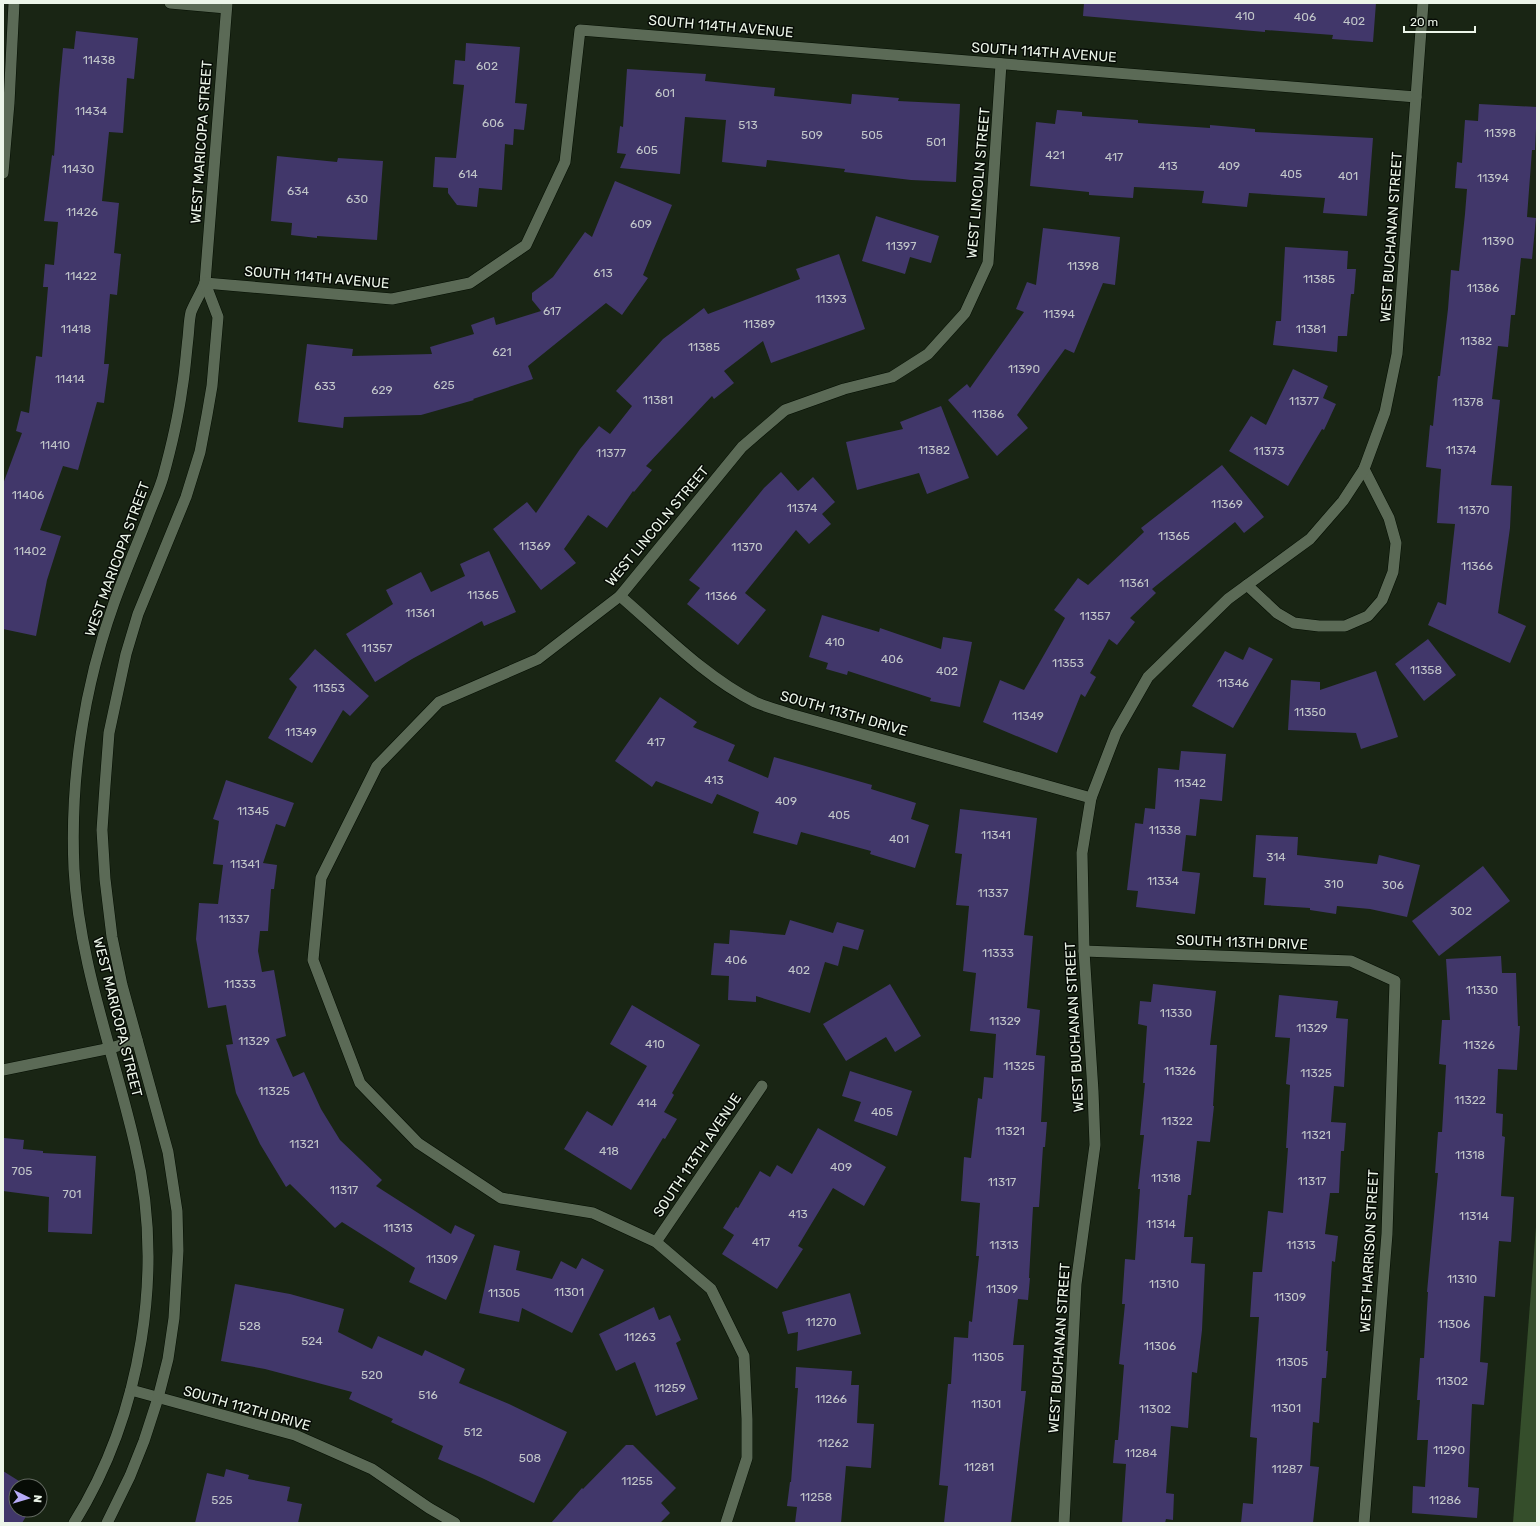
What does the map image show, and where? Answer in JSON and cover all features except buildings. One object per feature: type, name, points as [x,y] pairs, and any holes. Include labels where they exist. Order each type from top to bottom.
[{"type":"street","points":[[3,174],[6,103],[14,3]]},
{"type":"street","points":[[170,3],[227,6]]},
{"type":"street","name":"WEST BUCHANAN STREET","points":[[1064,1523],[1076,1284],[1095,1145],[1084,951],[1082,853],[1091,798],[1116,733],[1148,677],[1228,599],[1310,539],[1342,501],[1364,469],[1385,412],[1397,354],[1423,3]]},
{"type":"street","name":"WEST MARICOPA STREET","points":[[74,1523],[104,1468],[131,1390],[137,1363],[146,1300],[149,1263],[147,1226],[136,1148],[111,1048],[89,973],[76,903],[74,828],[76,781],[88,690],[110,616],[162,482],[178,414],[191,314],[205,283],[227,6]]},
{"type":"street","name":"SOUTH 114TH AVENUE","points":[[205,283],[392,299],[470,283],[519,250],[526,245],[565,162],[580,30],[1416,97]]},
{"type":"street","name":"WEST LINCOLN STREET","points":[[726,1523],[747,1458],[744,1356],[711,1289],[656,1242],[593,1213],[501,1198],[418,1143],[360,1082],[314,960],[321,878],[377,766],[439,702],[538,659],[620,596],[742,446],[785,410],[844,389],[892,377],[928,354],[965,313],[988,263],[1002,64]]},
{"type":"street","name":"WEST MARICOPA STREET","points":[[107,1523],[130,1476],[144,1441],[158,1398],[168,1359],[174,1318],[178,1251],[177,1211],[168,1152],[122,985],[112,937],[105,879],[102,830],[109,733],[126,654],[138,614],[186,497],[200,452],[212,386],[218,317],[205,283]]},
{"type":"street","points":[[1246,585],[1277,613],[1294,623],[1319,626],[1345,626],[1368,616],[1382,600],[1393,572],[1396,543],[1389,518],[1364,469]]},
{"type":"street","name":"SOUTH 113TH DRIVE","points":[[620,596],[697,663],[726,684],[756,702],[790,714],[1091,798]]},
{"type":"street","name":"SOUTH 113TH DRIVE","points":[[1084,951],[1351,962],[1395,981]]},
{"type":"street","name":"WEST HARRISON STREET","points":[[1364,1523],[1386,1234],[1395,981]]},
{"type":"street","points":[[3,1070],[111,1048],[137,1040]]},
{"type":"street","name":"SOUTH 113TH AVENUE","points":[[656,1242],[762,1086]]},
{"type":"street","name":"SOUTH 112TH DRIVE","points":[[131,1390],[295,1435],[372,1469],[429,1508],[455,1523]]},
{"type":"green space","points":[[1537,1214],[1537,1523],[1513,1523]]}]
